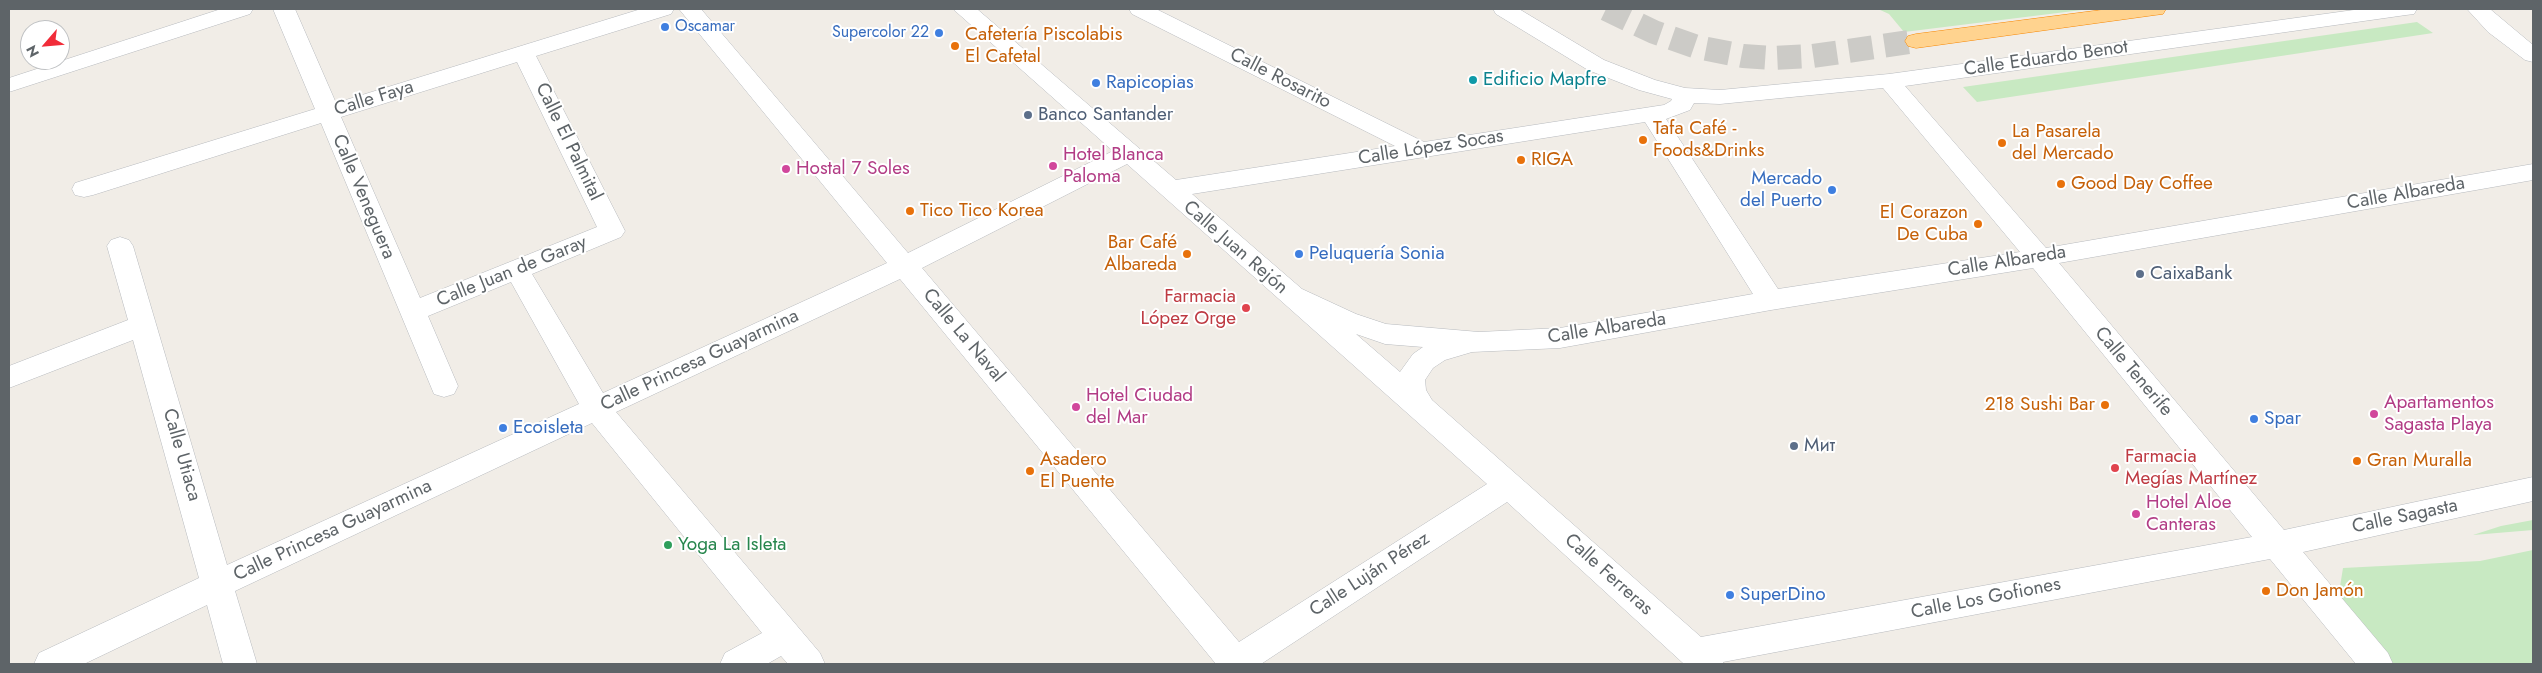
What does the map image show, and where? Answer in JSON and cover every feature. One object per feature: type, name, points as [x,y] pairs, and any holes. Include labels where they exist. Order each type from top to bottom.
[{"type":"highway","points":[[1916,41],[2155,9]]},
{"type":"street","points":[[9,86],[188,17],[242,9]]},
{"type":"street","name":"Calle Veneguera","points":[[284,9],[444,386]]},
{"type":"street","name":"Calle Faya","points":[[84,190],[664,9]]},
{"type":"street","name":"Calle La Naval","points":[[690,9],[1235,664]]},
{"type":"street","name":"Calle Juan Rejón","points":[[964,9],[1284,291],[1422,408],[1508,486]]},
{"type":"street","name":"Calle Rosarito","points":[[1140,9],[1420,149]]},
{"type":"street","name":"Calle Eduardo Benot","points":[[1504,9],[1546,37],[1596,65],[1647,85],[1684,94],[1720,97],[1889,81],[2406,9]]},
{"type":"street","points":[[2485,10],[2533,55]]},
{"type":"street","name":"Calle El Palmital","points":[[523,52],[612,232]]},
{"type":"street","name":"Calle Tenerife","points":[[1889,81],[1967,170],[2276,546],[2376,664]]},
{"type":"street","name":"Calle López Socas","points":[[1169,190],[1670,111],[1682,105],[1684,94]]},
{"type":"street","points":[[1651,114],[1771,300]]},
{"type":"street","name":"Calle Princesa Guayarmina","points":[[51,664],[218,584],[904,266],[1129,154]]},
{"type":"street","name":"Calle Albareda","points":[[1422,408],[1412,391],[1411,380],[1423,361],[1435,353],[1454,346],[1479,342],[1560,338],[1771,300],[2038,258],[2533,172]]},
{"type":"street","name":"Calle Juan de Garay","points":[[412,312],[612,232]]},
{"type":"street","name":"Calle Utiaca","points":[[120,246],[240,664]]},
{"type":"street","points":[[517,270],[597,409],[808,664]]},
{"type":"street","name":"Calle Albareda","points":[[1284,291],[1346,321],[1386,334],[1479,342]]},
{"type":"street","points":[[9,377],[144,325]]},
{"type":"street","name":"Calle Luján Pérez","points":[[1235,664],[1508,486]]},
{"type":"street","name":"Calle Ferreras","points":[[1508,486],[1701,659]]},
{"type":"street","name":"Calle Sagasta","points":[[2276,546],[2533,489]]},
{"type":"street","name":"Calle Los Gofiones","points":[[1701,659],[2276,546]]},
{"type":"street","points":[[737,664],[784,637]]},
{"type":"green space","points":[[1878,9],[2090,9],[1904,32],[1889,14]]},
{"type":"green space","points":[[2417,22],[2433,33],[1977,102],[1963,87]]},
{"type":"green space","points":[[2533,520],[2533,530],[2473,535],[2501,526]]},
{"type":"green space","points":[[2533,550],[2533,664],[2388,664],[2337,605],[2343,568],[2480,561]]},
{"type":"tunnel","points":[[1606,9],[1654,32],[1697,47],[1743,56],[1772,58],[1813,56],[1916,41]]},
{"type":"place","name":"Oscamar","points":[[665,27]]},
{"type":"place","name":"Supercolor 22","points":[[939,33]]},
{"type":"place","name":"Cafetería Piscolabis El Cafetal","points":[[955,46]]},
{"type":"place","name":"Edificio Mapfre","points":[[1473,80]]},
{"type":"place","name":"Rapicopias","points":[[1096,83]]},
{"type":"place","name":"Banco Santander","points":[[1028,115]]},
{"type":"place","name":"Tafa Café - Foods&Drinks","points":[[1643,140]]},
{"type":"place","name":"La Pasarela del Mercado","points":[[2002,143]]},
{"type":"place","name":"RIGA","points":[[1521,160]]},
{"type":"place","name":"Hotel Blanca Paloma","points":[[1053,166]]},
{"type":"place","name":"Hostal 7 Soles","points":[[786,169]]},
{"type":"place","name":"Good Day Coffee","points":[[2061,184]]},
{"type":"place","name":"Mercado del Puerto","points":[[1832,190]]},
{"type":"place","name":"Tico Tico Korea","points":[[910,211]]},
{"type":"place","name":"El Corazon De Cuba","points":[[1978,224]]},
{"type":"place","name":"Bar Café Albareda","points":[[1187,254]]},
{"type":"place","name":"Peluquería Sonia","points":[[1299,254]]},
{"type":"place","name":"CaixaBank","points":[[2140,274]]},
{"type":"place","name":"Farmacia López Orge","points":[[1246,308]]},
{"type":"place","name":"218 Sushi Bar","points":[[2105,405]]},
{"type":"place","name":"Hotel Ciudad del Mar","points":[[1076,407]]},
{"type":"place","name":"Apartamentos Sagasta Playa","points":[[2374,414]]},
{"type":"place","name":"Spar","points":[[2254,419]]},
{"type":"place","name":"Ecoisleta","points":[[503,428]]},
{"type":"place","name":"Мит","points":[[1794,446]]},
{"type":"place","name":"Gran Muralla","points":[[2357,461]]},
{"type":"place","name":"Farmacia Megías Martínez","points":[[2115,468]]},
{"type":"place","name":"Asadero El Puente","points":[[1030,471]]},
{"type":"place","name":"Hotel Aloe Canteras","points":[[2136,514]]},
{"type":"place","name":"Yoga La Isleta","points":[[668,545]]},
{"type":"place","name":"Don Jamón","points":[[2266,591]]},
{"type":"place","name":"SuperDino","points":[[1730,595]]}]
